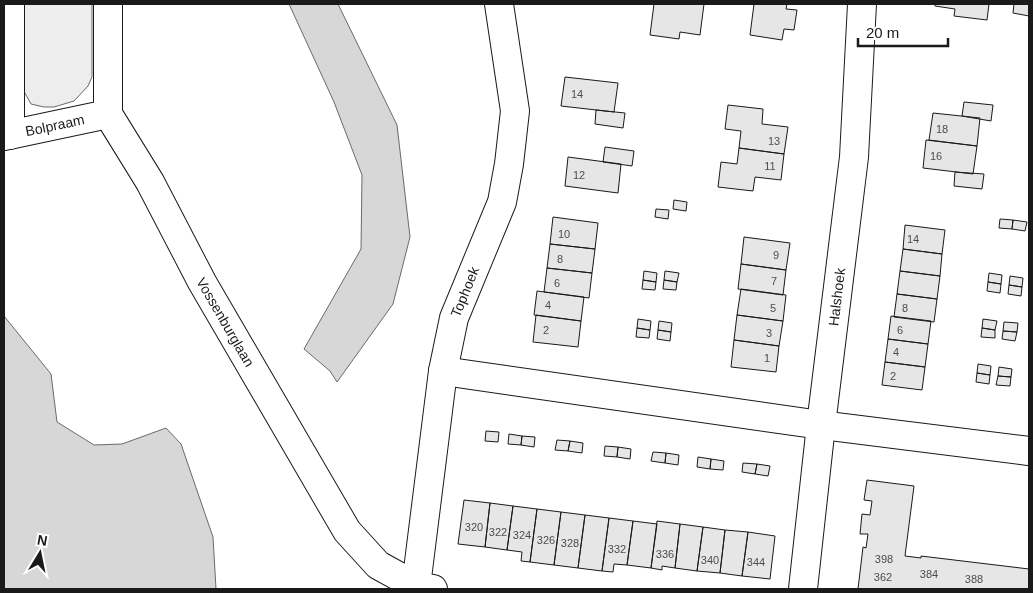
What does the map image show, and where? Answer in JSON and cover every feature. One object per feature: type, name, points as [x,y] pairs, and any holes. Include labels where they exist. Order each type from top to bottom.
[{"type":"street","points":[[7,135],[10,4]]},
{"type":"street","points":[[108,4],[108,114]]},
{"type":"street","name":"Tophoek","points":[[424,588],[443,371],[454,318],[502,202],[510,164],[515,111],[499,4]]},
{"type":"street","name":"Halshoek","points":[[803,589],[854,157],[862,4]]},
{"type":"street","name":"Bolpraam","points":[[7,135],[108,114]]},
{"type":"street","name":"Vossenburglaan","points":[[108,114],[150,182],[202,282],[347,531],[378,564],[424,588]]},
{"type":"street","points":[[443,371],[1029,451]]},
{"type":"shaded area","points":[[21,4],[92,4],[92,77],[88,86],[74,101],[54,107],[31,104],[21,86]]},
{"type":"shaded area","points":[[289,4],[338,4],[397,125],[410,237],[393,304],[337,382],[330,371],[304,349],[361,249],[362,175],[334,102]]},
{"type":"shaded area","points":[[4,316],[51,374],[57,422],[94,445],[122,444],[166,428],[181,444],[213,537],[216,589],[4,589]]},
{"type":"building","points":[[654,4],[704,4],[700,35],[680,32],[679,39],[650,35]]},
{"type":"building","points":[[754,4],[787,4],[786,9],[797,10],[794,30],[784,29],[782,40],[750,35]]},
{"type":"building","points":[[935,4],[989,4],[987,20],[954,16],[955,9],[935,6]]},
{"type":"building","points":[[1014,4],[1029,4],[1029,16],[1013,13]]},
{"type":"building","points":[[565,77],[618,83],[614,112],[561,106]]},
{"type":"building","points":[[964,102],[993,105],[991,121],[962,116]]},
{"type":"building","points":[[728,105],[763,109],[762,124],[788,127],[784,154],[739,148],[741,131],[725,129]]},
{"type":"building","points":[[596,110],[625,113],[623,128],[595,124]]},
{"type":"building","points":[[933,113],[980,118],[977,146],[929,140]]},
{"type":"building","points":[[926,140],[977,146],[973,174],[923,168]]},
{"type":"building","points":[[605,147],[634,151],[632,166],[603,162]]},
{"type":"building","points":[[739,148],[784,154],[781,180],[755,177],[753,191],[718,187],[721,162],[737,164]]},
{"type":"building","points":[[568,157],[621,164],[618,193],[565,186]]},
{"type":"building","points":[[955,172],[984,174],[982,189],[954,186]]},
{"type":"building","points":[[674,200],[687,202],[686,211],[673,209]]},
{"type":"building","points":[[656,209],[669,210],[668,219],[655,217]]},
{"type":"building","points":[[553,217],[598,223],[595,249],[550,244]]},
{"type":"building","points":[[1000,219],[1013,220],[1012,229],[999,228]]},
{"type":"building","points":[[1013,220],[1027,222],[1025,231],[1012,229]]},
{"type":"building","points":[[905,225],[945,230],[942,254],[903,249]]},
{"type":"building","points":[[744,237],[790,243],[786,270],[741,264]]},
{"type":"building","points":[[550,244],[595,249],[592,273],[547,268]]},
{"type":"building","points":[[903,249],[942,254],[940,276],[900,271]]},
{"type":"building","points":[[741,264],[786,270],[783,295],[738,289]]},
{"type":"building","points":[[547,268],[592,273],[589,298],[544,292]]},
{"type":"building","points":[[644,271],[657,273],[656,282],[643,280]]},
{"type":"building","points":[[665,271],[679,273],[677,282],[664,280]]},
{"type":"building","points":[[900,271],[940,276],[937,299],[897,294]]},
{"type":"building","points":[[989,273],[1002,275],[1001,284],[988,282]]},
{"type":"building","points":[[1010,276],[1023,278],[1022,287],[1009,285]]},
{"type":"building","points":[[643,280],[656,282],[655,290],[642,289]]},
{"type":"building","points":[[664,280],[677,282],[676,290],[663,289]]},
{"type":"building","points":[[988,282],[1001,284],[1000,293],[987,291]]},
{"type":"building","points":[[1009,285],[1022,287],[1021,296],[1008,294]]},
{"type":"building","points":[[741,289],[786,295],[783,321],[737,315]]},
{"type":"building","points":[[537,291],[584,297],[581,321],[534,315]]},
{"type":"building","points":[[897,294],[937,299],[934,322],[894,317]]},
{"type":"building","points":[[536,315],[581,321],[578,347],[533,342]]},
{"type":"building","points":[[737,315],[783,321],[779,346],[734,340]]},
{"type":"building","points":[[891,316],[931,321],[928,344],[888,339]]},
{"type":"building","points":[[638,319],[651,321],[650,330],[637,328]]},
{"type":"building","points":[[983,319],[997,321],[995,330],[982,328]]},
{"type":"building","points":[[659,321],[672,323],[671,332],[658,330]]},
{"type":"building","points":[[1004,322],[1018,323],[1017,332],[1003,331]]},
{"type":"building","points":[[637,328],[650,330],[649,338],[636,337]]},
{"type":"building","points":[[982,328],[995,330],[995,338],[981,337]]},
{"type":"building","points":[[658,330],[671,332],[670,341],[657,339]]},
{"type":"building","points":[[1003,331],[1017,332],[1015,341],[1002,339]]},
{"type":"building","points":[[888,339],[928,344],[925,367],[885,362]]},
{"type":"building","points":[[734,340],[779,346],[776,372],[731,367]]},
{"type":"building","points":[[885,362],[925,367],[922,390],[882,385]]},
{"type":"building","points":[[978,364],[991,366],[990,375],[977,373]]},
{"type":"building","points":[[999,367],[1012,369],[1011,377],[998,376]]},
{"type":"building","points":[[977,373],[990,375],[989,384],[976,382]]},
{"type":"building","points":[[998,376],[1011,377],[1010,386],[996,385]]},
{"type":"building","points":[[486,431],[499,432],[498,442],[485,441]]},
{"type":"building","points":[[509,434],[522,436],[521,445],[508,444]]},
{"type":"building","points":[[522,436],[535,437],[534,447],[521,445]]},
{"type":"building","points":[[557,440],[570,441],[568,451],[555,450]]},
{"type":"building","points":[[570,441],[583,443],[582,453],[568,451]]},
{"type":"building","points":[[605,446],[618,447],[617,457],[604,456]]},
{"type":"building","points":[[618,447],[631,449],[630,459],[617,457]]},
{"type":"building","points":[[653,452],[666,453],[665,463],[651,461]]},
{"type":"building","points":[[666,453],[679,455],[678,465],[665,463]]},
{"type":"building","points":[[698,457],[711,459],[710,469],[697,467]]},
{"type":"building","points":[[711,459],[724,461],[723,470],[710,469]]},
{"type":"building","points":[[743,463],[757,464],[755,474],[742,472]]},
{"type":"building","points":[[757,464],[770,466],[768,476],[755,474]]},
{"type":"building","points":[[867,480],[914,486],[905,556],[921,558],[921,556],[1029,569],[1029,589],[858,589],[863,547],[866,548],[868,534],[860,534],[862,514],[870,515],[872,501],[864,500]]},
{"type":"building","points":[[464,500],[490,503],[485,547],[458,544]]},
{"type":"building","points":[[490,503],[513,506],[507,550],[485,547]]},
{"type":"building","points":[[513,506],[537,509],[530,562],[521,561],[522,552],[507,550]]},
{"type":"building","points":[[537,509],[561,512],[554,565],[530,562]]},
{"type":"building","points":[[561,512],[585,515],[578,568],[554,565]]},
{"type":"building","points":[[585,515],[609,518],[602,571],[578,568]]},
{"type":"building","points":[[609,518],[633,521],[627,565],[614,564],[613,572],[602,571]]},
{"type":"building","points":[[633,521],[657,524],[651,568],[627,565]]},
{"type":"building","points":[[657,521],[680,524],[675,568],[662,566],[662,570],[651,568]]},
{"type":"building","points":[[680,524],[703,527],[697,571],[675,568]]},
{"type":"building","points":[[703,527],[725,530],[720,573],[697,571]]},
{"type":"building","points":[[725,530],[748,532],[742,576],[720,573]]},
{"type":"building","points":[[748,532],[775,536],[770,579],[742,576]]}]
